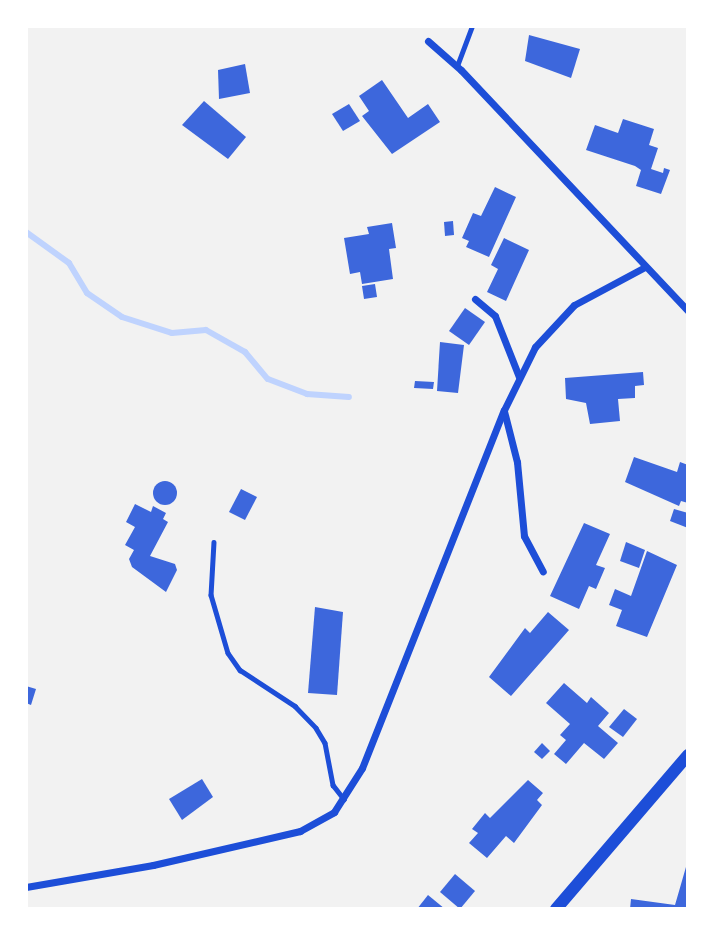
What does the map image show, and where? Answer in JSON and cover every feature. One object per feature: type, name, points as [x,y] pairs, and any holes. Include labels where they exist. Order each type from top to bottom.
[{"type":"main road","points":[[556,909],[688,755]]},
{"type":"street","points":[[428,41],[457,66],[688,311]]},
{"type":"street","points":[[26,887],[153,865],[300,831],[334,812],[345,800],[362,768],[503,410],[519,377],[558,319],[645,267]]},
{"type":"street","points":[[475,299],[495,316],[519,377]]},
{"type":"street","points":[[503,410],[517,462],[524,536],[543,571]]},
{"type":"lane","points":[[457,66],[472,26]]},
{"type":"lane","points":[[214,541],[211,595],[228,653],[240,670],[295,706],[316,728],[325,743],[333,785],[345,800]]},
{"type":"building","points":[[529,35],[580,49],[571,78],[525,61]]},
{"type":"building","points":[[245,64],[250,93],[219,99],[218,70]]},
{"type":"building","points":[[382,80],[408,118],[428,104],[440,122],[392,154],[362,116],[369,111],[359,96]]},
{"type":"building","points":[[204,101],[246,137],[228,159],[182,125]]},
{"type":"building","points":[[349,104],[360,121],[343,131],[332,114]]},
{"type":"building","points":[[623,119],[654,129],[649,145],[658,148],[651,169],[663,173],[664,168],[670,170],[661,194],[636,186],[641,170],[635,166],[586,150],[595,125],[618,133]]},
{"type":"building","points":[[495,187],[516,197],[489,257],[466,247],[469,241],[462,238],[473,213],[481,216]]},
{"type":"building","points":[[453,221],[454,235],[445,236],[444,222]]},
{"type":"building","points":[[392,223],[396,248],[389,249],[393,279],[362,284],[360,272],[350,274],[344,238],[369,234],[367,227]]},
{"type":"building","points":[[504,238],[529,250],[506,301],[487,292],[498,269],[491,265]]},
{"type":"building","points":[[375,284],[377,297],[364,299],[362,286]]},
{"type":"building","points":[[465,308],[485,322],[469,345],[449,331]]},
{"type":"building","points":[[440,342],[464,345],[458,393],[437,391]]},
{"type":"building","points":[[643,372],[644,385],[635,386],[635,398],[618,399],[620,421],[590,424],[586,403],[566,399],[565,378]]},
{"type":"building","points":[[415,381],[434,382],[433,389],[414,388]]},
{"type":"building","points":[[634,457],[677,472],[680,462],[688,465],[688,503],[681,501],[679,506],[625,482]]},
{"type":"building","points":[[165,481],[176,488],[177,493],[170,504],[165,505],[154,498],[153,493],[160,482]]},
{"type":"building","points":[[241,489],[257,497],[245,520],[229,512]]},
{"type":"building","points":[[135,504],[151,512],[153,506],[166,513],[163,519],[168,522],[150,556],[175,564],[177,570],[166,592],[132,567],[129,559],[134,550],[125,545],[135,527],[126,522]]},
{"type":"building","points":[[674,509],[688,513],[688,528],[670,521]]},
{"type":"building","points":[[584,523],[610,534],[596,565],[605,568],[596,589],[589,586],[579,609],[550,596]]},
{"type":"building","points":[[626,542],[645,550],[639,568],[620,561]]},
{"type":"building","points":[[647,551],[677,565],[647,637],[616,626],[622,610],[609,605],[615,589],[631,596]]},
{"type":"building","points":[[315,607],[343,612],[337,695],[308,693]]},
{"type":"building","points":[[548,612],[569,630],[511,696],[489,677],[525,628],[530,633]]},
{"type":"building","points":[[564,683],[587,703],[591,697],[609,713],[598,726],[618,743],[604,759],[584,743],[566,764],[554,754],[566,740],[560,735],[570,724],[546,703]]},
{"type":"building","points":[[26,686],[36,689],[31,705],[26,703]]},
{"type":"building","points":[[624,709],[637,719],[623,737],[609,727]]},
{"type":"building","points":[[542,743],[550,751],[542,759],[534,752]]},
{"type":"building","points":[[202,779],[213,797],[182,820],[169,799]]},
{"type":"building","points":[[528,780],[543,793],[537,800],[542,805],[514,843],[506,836],[487,858],[469,843],[478,833],[472,829],[485,813],[490,818]]},
{"type":"building","points":[[688,860],[688,909],[630,909],[631,899],[675,905]]},
{"type":"building","points":[[455,874],[475,891],[460,909],[440,892]]},
{"type":"building","points":[[428,895],[445,909],[417,909]]},
{"type":"waterway","points":[[26,232],[69,263],[87,293],[122,317],[172,333],[206,330],[245,352],[268,379],[307,394],[349,397]]}]
